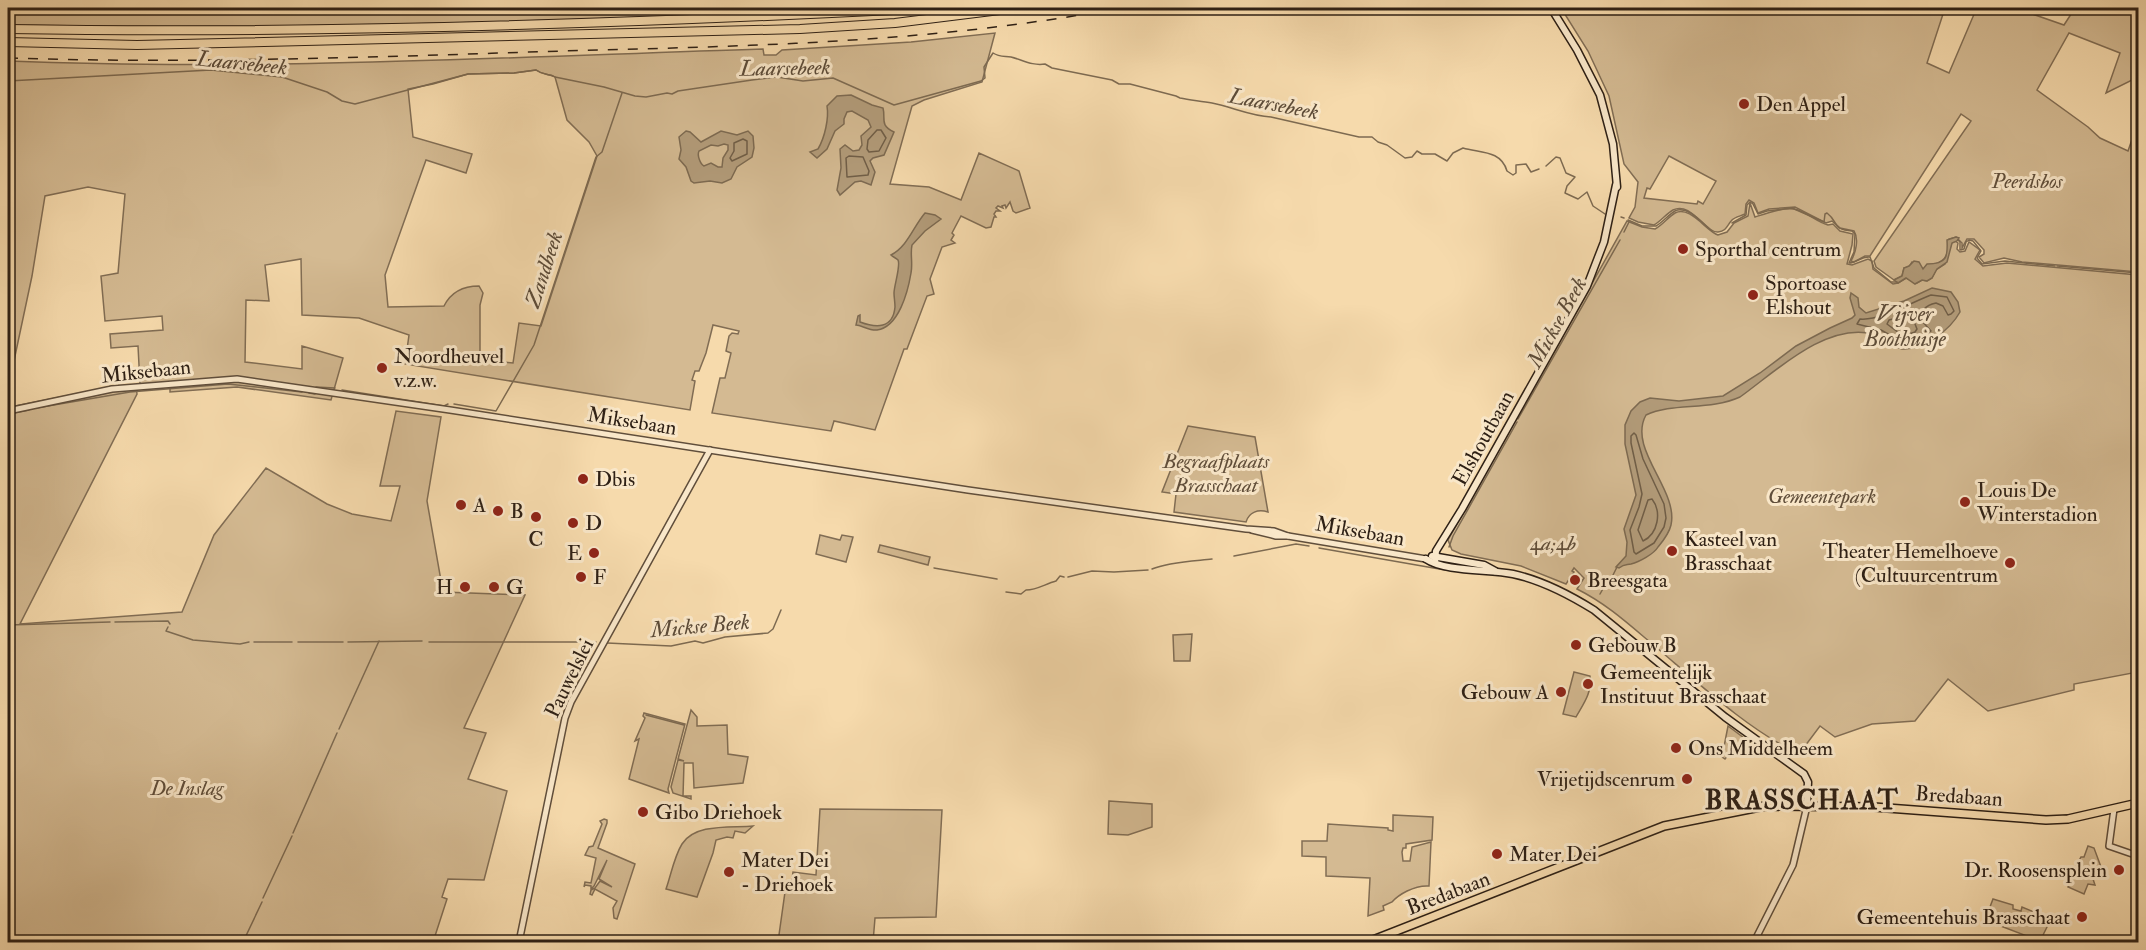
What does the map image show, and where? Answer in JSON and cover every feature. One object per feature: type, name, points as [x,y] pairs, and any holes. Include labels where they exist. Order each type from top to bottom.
[{"type":"highway","points":[[8,29],[248,31],[516,25],[679,21],[915,8]]},
{"type":"highway","points":[[8,42],[148,45],[800,29],[895,23],[1016,8]]},
{"type":"main road","name":"Elshoutbaan","points":[[1438,560],[1443,543],[1598,269],[1611,230],[1616,204],[1613,144],[1600,95],[1577,50],[1551,8]]},
{"type":"main road","name":"Miksebaan","points":[[1426,559],[1524,577],[1594,610],[1725,717],[1804,774],[1808,782],[1807,806]]},
{"type":"main road","name":"Bredabaan","points":[[1368,942],[1664,826],[1765,806],[1950,812],[2046,820],[2068,819],[2139,803]]},
{"type":"street","name":"Miksebaan","points":[[8,411],[111,389],[237,379],[978,492],[1251,530],[1276,536],[1288,536],[1426,559]]},
{"type":"street","name":"Pauwelslei","points":[[519,942],[565,718],[576,693],[710,450]]},
{"type":"street","points":[[1754,942],[1793,865],[1807,806]]},
{"type":"street","points":[[2114,809],[2109,846],[2139,856]]},
{"type":"green space","points":[[13,8],[869,8],[546,20],[331,25],[116,26],[8,25],[8,13],[12,13]]},
{"type":"green space","name":"Peerdsbos","points":[[1561,8],[1945,8],[1927,63],[1949,73],[1975,12],[1966,8],[2015,8],[2064,25],[2075,8],[2138,8],[2138,83],[2136,78],[2106,93],[2120,53],[2069,33],[2037,90],[2100,138],[2128,151],[2138,122],[2138,272],[2022,262],[2004,258],[1984,263],[1979,257],[1984,254],[1984,250],[1974,239],[1967,239],[1962,248],[1962,243],[1956,237],[1949,239],[1946,257],[1935,265],[1923,269],[1912,262],[1909,267],[1904,268],[1902,276],[1894,280],[1876,267],[1874,261],[1971,121],[1961,114],[1870,256],[1854,262],[1851,261],[1856,246],[1854,231],[1840,228],[1832,221],[1826,223],[1795,207],[1769,209],[1758,213],[1754,203],[1749,200],[1745,214],[1733,219],[1725,229],[1718,232],[1708,228],[1692,213],[1680,208],[1673,210],[1654,225],[1638,222],[1629,218],[1635,207],[1638,182],[1624,164],[1609,96],[1588,51]],"holes":[[[1669,156],[1716,181],[1703,204],[1698,201],[1697,204],[1644,198],[1647,188],[1650,189]]]},
{"type":"green space","points":[[995,33],[982,82],[912,106],[890,184],[929,187],[961,200],[979,153],[1019,171],[1030,208],[1016,213],[1010,202],[1006,208],[1005,205],[1002,206],[1003,208],[998,206],[996,208],[1000,211],[994,214],[996,217],[991,227],[986,228],[961,216],[952,233],[954,235],[951,240],[955,243],[942,247],[930,279],[934,294],[927,296],[907,349],[904,349],[875,430],[834,421],[831,431],[712,413],[720,378],[725,378],[731,353],[726,351],[729,336],[732,333],[738,334],[739,331],[713,325],[706,353],[699,371],[695,371],[692,380],[695,381],[690,410],[405,364],[409,335],[359,318],[302,315],[301,259],[265,265],[269,301],[246,300],[245,362],[302,369],[302,346],[343,358],[331,400],[237,387],[170,392],[170,382],[140,384],[138,346],[111,348],[110,334],[163,330],[162,316],[105,321],[101,276],[118,273],[125,194],[88,187],[45,196],[32,276],[8,389],[8,61],[102,64],[291,64],[763,49],[764,55],[776,55],[782,50],[911,42]],"holes":[[[536,70],[555,77],[567,120],[589,142],[597,156],[541,326],[519,323],[513,363],[480,359],[480,305],[483,293],[479,286],[458,291],[444,306],[388,307],[385,275],[426,160],[466,173],[472,154],[413,137],[408,89],[468,74]]]},
{"type":"green space","name":"Gemeentepark","points":[[1750,203],[1755,217],[1776,210],[1793,209],[1824,224],[1833,224],[1840,231],[1853,234],[1847,264],[1852,265],[1868,259],[1872,261],[1873,269],[1893,284],[1906,278],[1917,283],[1932,278],[1936,270],[1945,264],[1952,242],[1955,241],[1958,243],[1957,249],[1960,252],[1965,251],[1969,242],[1980,250],[1975,259],[1983,266],[2007,263],[2138,275],[2138,672],[2074,684],[2074,690],[1988,711],[1948,679],[1915,721],[1872,724],[1835,737],[1820,726],[1799,754],[1738,716],[1620,617],[1577,589],[1584,578],[1574,568],[1566,584],[1521,566],[1461,554],[1452,550],[1448,540],[1627,221],[1655,229],[1672,215],[1681,211],[1692,215],[1718,235],[1727,232],[1734,223],[1748,216]]},
{"type":"green space","name":"De Inslag","points":[[136,385],[137,394],[20,624],[182,612],[214,535],[266,468],[327,504],[352,514],[391,521],[400,486],[380,486],[396,411],[441,417],[427,501],[443,592],[525,595],[464,728],[486,733],[468,779],[507,791],[484,880],[448,879],[442,897],[447,899],[434,939],[417,942],[8,942],[8,401],[10,407],[111,387]]},
{"type":"green space","name":"Begraafplaats Brasschaat","points":[[1188,426],[1255,437],[1268,512],[1254,512],[1246,522],[1174,512],[1176,494],[1162,492]]},
{"type":"green space","points":[[820,535],[840,540],[842,535],[853,537],[846,562],[816,554]]},
{"type":"green space","points":[[880,545],[930,557],[928,565],[878,552]]},
{"type":"green space","points":[[1192,634],[1190,661],[1174,661],[1173,635]]},
{"type":"green space","points":[[1574,672],[1590,676],[1587,698],[1576,717],[1563,714]]},
{"type":"green space","points":[[691,710],[697,717],[697,726],[727,725],[728,754],[748,757],[743,783],[694,788],[693,763],[684,763],[683,796],[691,796],[691,799],[673,793],[671,787],[678,760],[684,761],[678,759]]},
{"type":"green space","points":[[644,713],[685,724],[668,789],[669,793],[629,779],[639,739],[635,741],[645,718]]},
{"type":"green space","points":[[1728,726],[1756,747],[1750,755],[1744,751],[1740,756],[1732,750],[1725,759],[1722,757]]},
{"type":"green space","points":[[1109,801],[1152,804],[1152,827],[1128,835],[1108,834]]},
{"type":"green space","points":[[820,809],[942,810],[936,917],[875,918],[873,942],[778,942],[786,885],[791,886],[793,872],[816,875]]},
{"type":"green space","points":[[1393,815],[1433,817],[1432,840],[1406,844],[1402,852],[1403,861],[1410,861],[1412,847],[1431,842],[1429,886],[1407,891],[1383,906],[1384,910],[1368,916],[1370,878],[1326,876],[1326,857],[1302,856],[1302,841],[1327,841],[1328,824],[1388,828],[1393,831]]},
{"type":"green space","points":[[604,819],[607,823],[598,848],[635,864],[617,919],[614,918],[613,908],[617,901],[595,889],[592,895],[590,894],[600,881],[612,887],[599,879],[607,860],[594,886],[591,889],[591,886],[585,885],[584,887],[585,882],[591,883],[596,858],[585,855],[589,847],[593,846],[602,824],[600,821]]},
{"type":"green space","points":[[753,826],[745,833],[735,831],[733,838],[716,840],[697,897],[666,889],[677,855],[688,837],[714,828]]},
{"type":"green space","points":[[2088,846],[2094,848],[2104,875],[2093,879],[2095,885],[2088,884],[2084,894],[2068,887],[2074,877],[2071,875],[2081,857],[2084,857]]},
{"type":"green space","points":[[1993,899],[2013,905],[2013,909],[2021,911],[2022,907],[2051,919],[2040,941],[1985,920]]},
{"type":"water","points":[[851,95],[883,108],[886,127],[894,132],[884,155],[870,161],[875,172],[871,185],[861,181],[855,182],[840,195],[837,190],[841,168],[840,149],[845,145],[853,151],[859,150],[862,145],[861,136],[871,127],[868,120],[852,111],[847,112],[844,124],[835,131],[827,149],[817,158],[810,152],[818,149],[823,139],[827,122],[827,106],[837,96]]},
{"type":"water","points":[[686,131],[701,142],[721,131],[737,135],[748,131],[753,136],[754,148],[752,157],[737,167],[731,179],[722,183],[710,181],[694,183],[679,159],[681,150],[679,137]],"holes":[[[711,145],[728,145],[722,167],[711,163],[704,166],[701,163],[699,151]]]},
{"type":"water","points":[[925,213],[941,219],[912,245],[910,280],[897,315],[885,327],[877,330],[856,325],[860,315],[860,322],[878,326],[891,319],[895,307],[894,293],[899,263],[891,255],[906,241]]},
{"type":"water","points":[[1959,238],[1952,243],[1947,262],[1937,269],[1932,278],[1915,284],[1906,278],[1898,283],[1894,280],[1902,276],[1904,268],[1914,261],[1919,262],[1923,269],[1927,264],[1942,261],[1947,251],[1947,240]]},
{"type":"water","name":"Vijver Boothuisje","points":[[1932,288],[1951,292],[1958,302],[1960,312],[1950,326],[1936,338],[1919,346],[1902,349],[1873,334],[1855,332],[1837,335],[1802,352],[1740,397],[1716,404],[1668,409],[1646,415],[1642,428],[1643,442],[1668,498],[1671,525],[1666,537],[1656,550],[1634,563],[1616,567],[1626,556],[1627,542],[1624,529],[1636,495],[1625,444],[1625,425],[1631,411],[1640,402],[1650,398],[1679,401],[1723,396],[1760,373],[1796,346],[1852,318],[1855,315],[1850,298],[1851,293],[1858,298],[1859,307],[1866,313],[1904,301]]},
{"type":"waterway","name":"Laarsebeek","points":[[8,81],[211,70],[282,77],[355,104],[468,74],[536,70],[555,77],[646,97],[777,77],[803,81],[833,78],[894,105],[981,81],[985,78],[984,67],[993,53],[1256,115],[1359,137],[1372,137],[1405,158],[1412,157],[1417,151],[1422,154],[1435,154],[1447,161],[1453,153],[1463,148],[1495,156],[1513,175],[1516,173],[1516,165],[1526,164],[1531,172],[1539,169]]},
{"type":"waterway","name":"Zandbeek","points":[[454,404],[496,411],[534,345],[596,157],[602,152],[622,93]]},
{"type":"waterway","name":"Laarsebeek","points":[[1546,166],[1556,157],[1560,158],[1566,173],[1575,177],[1567,186],[1565,193],[1578,199],[1587,192],[1593,206],[1605,214]]},
{"type":"waterway","name":"Laarsebeek","points":[[1732,223],[1746,215],[1747,205],[1750,202],[1758,214],[1792,208],[1824,222],[1827,213],[1838,227],[1855,234],[1854,252],[1849,263],[1870,257],[1874,268],[1891,282],[1897,282]]},
{"type":"waterway","name":"Laarsebeek","points":[[1628,220],[1642,226],[1656,226],[1672,213],[1680,210],[1690,213],[1712,231]]},
{"type":"waterway","name":"Mickse Beek","points":[[1624,232],[1629,222]]},
{"type":"waterway","name":"Mickse Beek","points":[[1518,419],[1620,240]]},
{"type":"waterway","name":"Laarsebeek","points":[[1958,240],[1960,250],[1964,249],[1966,242],[1973,241],[1981,251],[1977,258],[1982,264],[2005,261],[2055,266]]},
{"type":"waterway","name":"Laarsebeek","points":[[2057,266],[2138,273]]},
{"type":"waterway","name":"Zandbeek","points":[[36,408],[130,392],[228,384],[302,392]]},
{"type":"waterway","name":"Zandbeek","points":[[316,387],[335,388]]},
{"type":"waterway","name":"Zandbeek","points":[[342,390],[444,406],[448,404]]},
{"type":"waterway","name":"Zandbeek","points":[[309,393],[315,394]]},
{"type":"waterway","name":"Zandbeek","points":[[8,414],[29,410]]},
{"type":"waterway","name":"Mickse Beek","points":[[1449,547],[1517,422]]},
{"type":"waterway","name":"Mickse Beek","points":[[1234,556],[1296,544],[1309,546]]},
{"type":"waterway","name":"Mickse Beek","points":[[1319,548],[1445,570]]},
{"type":"waterway","name":"Mickse Beek","points":[[1152,569],[1173,563],[1212,559]]},
{"type":"waterway","points":[[1600,594],[1608,585],[1617,567]]},
{"type":"waterway","name":"Mickse Beek","points":[[934,568],[997,579]]},
{"type":"waterway","name":"Mickse Beek","points":[[1068,577],[1092,571],[1148,570]]},
{"type":"waterway","name":"Mickse Beek","points":[[1006,592],[1021,594],[1026,590],[1056,581],[1060,576],[1064,577]]},
{"type":"waterway","name":"Mickse Beek","points":[[607,643],[671,646],[768,633],[773,629],[781,610]]},
{"type":"waterway","name":"Mickse Beek","points":[[115,622],[168,621],[170,624]]},
{"type":"waterway","name":"Mickse Beek","points":[[8,625],[110,622]]},
{"type":"waterway","name":"Mickse Beek","points":[[168,627],[166,631],[193,640],[240,644],[249,642]]},
{"type":"waterway","points":[[339,729],[379,641]]},
{"type":"waterway","name":"Mickse Beek","points":[[348,642],[422,641]]},
{"type":"waterway","name":"Mickse Beek","points":[[254,642],[292,642]]},
{"type":"waterway","name":"Mickse Beek","points":[[298,642],[343,642]]},
{"type":"waterway","name":"Mickse Beek","points":[[429,642],[596,642]]},
{"type":"waterway","points":[[646,715],[684,725]]},
{"type":"waterway","points":[[293,833],[337,733]]},
{"type":"waterway","points":[[263,898],[292,836]]},
{"type":"waterway","points":[[243,942],[262,902]]},
{"type":"railway","points":[[8,58],[285,59],[841,41],[981,29],[1119,8]]},
{"type":"place","name":"Den Appel","points":[[1744,104]]},
{"type":"place","name":"Sporthal centrum","points":[[1683,249]]},
{"type":"place","name":"Sportoase Elshout","points":[[1753,295]]},
{"type":"place","name":"Noordheuvel v.z.w.","points":[[382,368]]},
{"type":"place","name":"Dbis","points":[[583,479]]},
{"type":"place","name":"Louis De Winterstadion","points":[[1965,502]]},
{"type":"place","name":"A","points":[[461,505]]},
{"type":"place","name":"B","points":[[498,511]]},
{"type":"place","name":"C","points":[[536,517]]},
{"type":"place","name":"D","points":[[573,523]]},
{"type":"place","name":"Kasteel van Brasschaat","points":[[1672,551]]},
{"type":"place","name":"E","points":[[594,553]]},
{"type":"place","name":"Theater Hemelhoeve (Cultuurcentrum","points":[[2010,563]]},
{"type":"place","name":"F","points":[[581,577]]},
{"type":"place","name":"Breesgata","points":[[1575,580]]},
{"type":"place","name":"H","points":[[465,587]]},
{"type":"place","name":"G","points":[[494,587]]},
{"type":"place","name":"Gebouw B","points":[[1576,645]]},
{"type":"place","name":"Gemeentelijk Instituut Brasschaat","points":[[1588,684]]},
{"type":"place","name":"Gebouw A","points":[[1561,692]]},
{"type":"place","name":"Ons Middelheem","points":[[1676,748]]},
{"type":"place","name":"Vrijetijdscenrum","points":[[1687,779]]},
{"type":"place","name":"Gibo Driehoek","points":[[643,812]]},
{"type":"place","name":"Mater Dei","points":[[1497,854]]},
{"type":"place","name":"Dr. Roosensplein","points":[[2119,870]]},
{"type":"place","name":"Mater Dei - Driehoek","points":[[729,872]]},
{"type":"place","name":"Gemeentehuis Brasschaat","points":[[2082,917]]},
{"type":"district","name":"BRASSCHAAT","points":[[1802,800]]},
{"type":"park label","name":"4a;4b","points":[[1553,543]]}]
